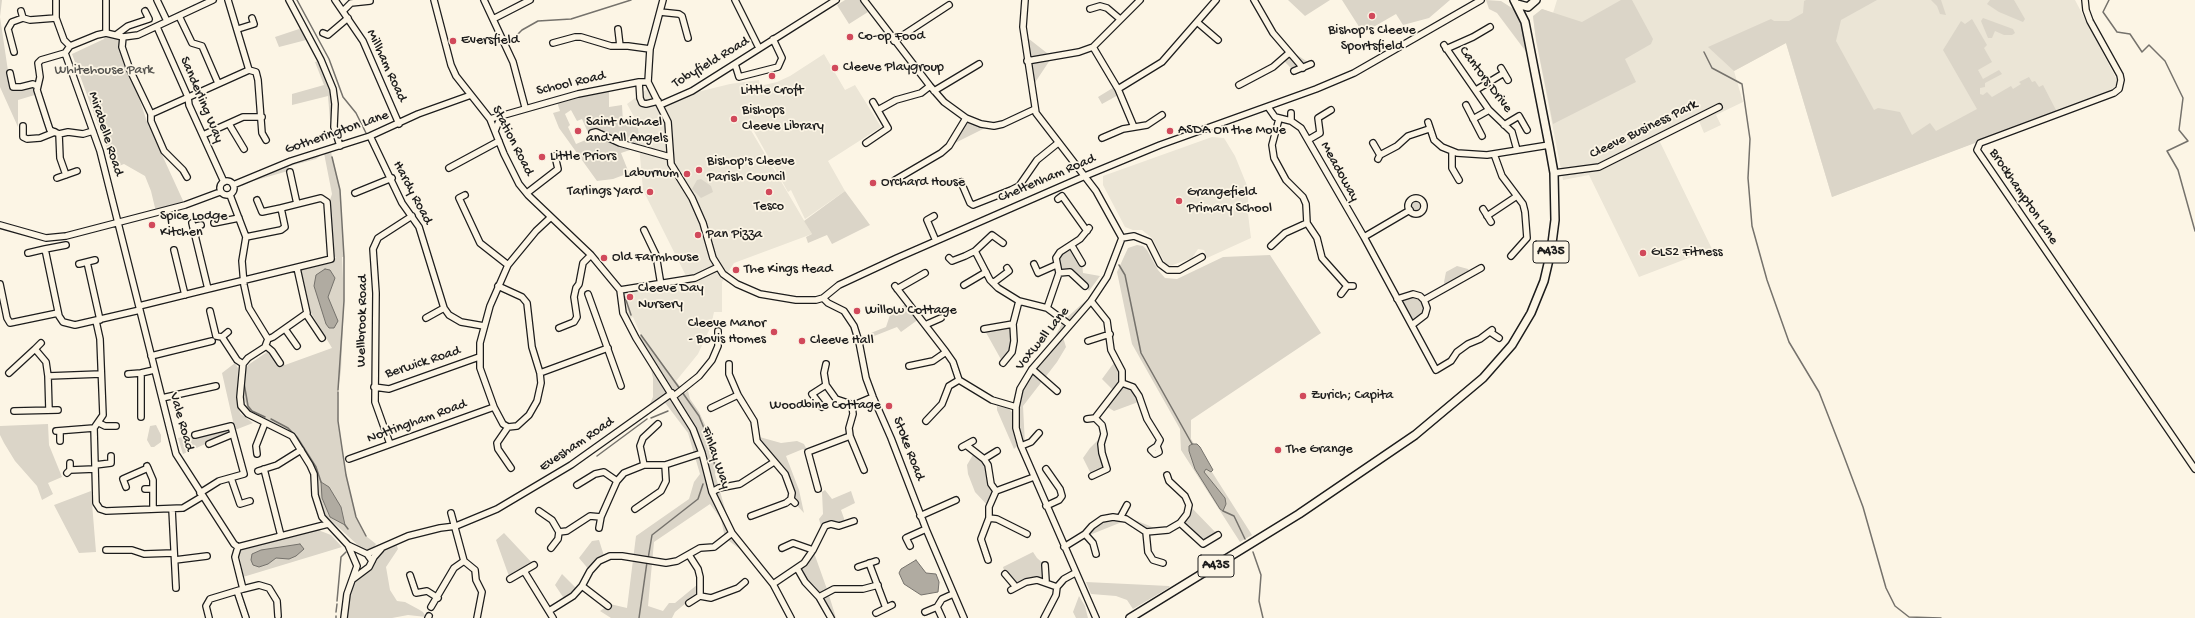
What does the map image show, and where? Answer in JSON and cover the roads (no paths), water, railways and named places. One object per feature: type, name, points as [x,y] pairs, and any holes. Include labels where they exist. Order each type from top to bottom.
[{"type":"main road","points":[[1513,2],[1524,8],[1534,3]]},
{"type":"main road","name":"A435","points":[[1131,618],[1286,522],[1416,435],[1483,378],[1512,345],[1531,313],[1544,281],[1551,252],[1555,220],[1554,173],[1549,145],[1525,22],[1513,2]]},
{"type":"main road","points":[[1525,22],[1534,3]]},
{"type":"street","points":[[56,0],[56,18],[64,40],[70,46]]},
{"type":"street","points":[[106,0],[106,34]]},
{"type":"street","points":[[157,0],[167,21]]},
{"type":"street","points":[[57,133],[50,130],[37,86],[40,77],[37,66],[39,61],[65,54],[70,46],[97,35],[106,34],[123,37],[138,35],[179,16],[200,3],[213,0]]},
{"type":"street","points":[[228,0],[238,29],[249,70]]},
{"type":"street","points":[[289,0],[321,60],[333,89],[335,104],[334,127],[340,146]]},
{"type":"street","name":"Millham Road","points":[[335,0],[363,41],[374,62],[399,124]]},
{"type":"street","name":"Station Road","points":[[434,0],[451,65],[490,119],[515,176],[527,193],[591,255],[620,290]]},
{"type":"street","points":[[484,0],[513,62],[525,108]]},
{"type":"street","points":[[493,19],[530,0]]},
{"type":"street","points":[[663,0],[650,49],[648,82],[670,128],[670,157],[672,167],[692,198],[704,223],[718,266],[723,274],[736,284],[760,294],[796,300],[823,298]]},
{"type":"street","points":[[735,0],[759,48]]},
{"type":"street","name":"Tobyfield Road","points":[[659,104],[692,91],[836,0]]},
{"type":"street","points":[[864,0],[934,91],[966,118],[981,124],[994,126],[1003,124],[1035,109]]},
{"type":"street","points":[[1025,0],[1023,27],[1027,61],[1035,109],[1040,120],[1096,191],[1122,238],[1134,236],[1149,242],[1160,264],[1168,270],[1179,270],[1202,257]]},
{"type":"street","points":[[1027,61],[1079,52],[1093,47],[1104,38],[1120,19],[1140,0]]},
{"type":"street","points":[[1118,89],[1159,65],[1216,0]]},
{"type":"street","points":[[1254,0],[1273,33],[1303,68]]},
{"type":"street","name":"Cheltenham Road","points":[[823,298],[839,285],[1085,176],[1160,145],[1268,107],[1354,73],[1481,0]]},
{"type":"street","name":"Brockhampton Lane","points":[[2085,0],[2086,10],[2090,21],[2120,75],[2121,83],[2118,89],[2114,93],[1980,143],[1977,150],[2195,468]]},
{"type":"street","points":[[343,11],[351,3],[370,1]]},
{"type":"street","points":[[894,40],[949,4]]},
{"type":"street","points":[[1090,9],[1100,6],[1107,8],[1120,19]]},
{"type":"street","points":[[21,11],[24,18]]},
{"type":"street","points":[[116,35],[128,26],[149,19],[145,11]]},
{"type":"street","points":[[660,12],[679,14],[682,16],[688,38]]},
{"type":"street","points":[[179,16],[192,44],[202,46],[218,83]]},
{"type":"street","points":[[14,52],[8,27],[12,22],[24,18],[30,20],[56,18]]},
{"type":"street","points":[[238,29],[254,24],[252,18]]},
{"type":"street","points":[[323,33],[328,35],[348,18]]},
{"type":"street","points":[[1197,22],[1218,40]]},
{"type":"street","name":"Sanderling Way","points":[[157,27],[188,97],[189,105],[224,182]]},
{"type":"street","name":"Cantors Drive","points":[[1490,27],[1473,37],[1445,47],[1489,110],[1513,135],[1517,150]]},
{"type":"street","points":[[618,28],[620,46]]},
{"type":"street","points":[[123,37],[122,48],[130,70],[151,114],[151,121],[164,151],[174,157],[187,177]]},
{"type":"street","points":[[553,43],[575,37],[603,45],[650,49]]},
{"type":"street","points":[[735,64],[739,77],[778,67],[782,63],[782,58],[773,40]]},
{"type":"street","points":[[1093,47],[1118,89],[1134,127]]},
{"type":"street","points":[[1239,85],[1273,67],[1289,53]]},
{"type":"street","name":"Mirabelle Road","points":[[65,54],[93,131],[118,222]]},
{"type":"street","points":[[934,91],[979,64]]},
{"type":"street","points":[[1294,71],[1311,64]]},
{"type":"street","points":[[151,114],[249,70],[256,72],[258,80],[262,132],[266,140]]},
{"type":"street","points":[[1476,90],[1502,70],[1508,80]]},
{"type":"street","points":[[10,74],[13,87],[33,84],[37,86]]},
{"type":"street","points":[[639,82],[640,98],[642,103],[659,104]]},
{"type":"street","name":"School Road","points":[[490,119],[578,94],[639,82],[648,82]]},
{"type":"street","points":[[878,110],[900,98],[921,93],[930,86]]},
{"type":"street","name":"Gotherington Lane","points":[[233,185],[291,161],[370,136],[418,114],[471,94]]},
{"type":"street","points":[[866,142],[888,128],[873,102]]},
{"type":"street","points":[[1466,105],[1482,136]]},
{"type":"street","points":[[1268,107],[1272,114],[1279,120],[1291,122],[1291,113]]},
{"type":"street","name":"Cleeve Business Park","points":[[1554,173],[1599,167],[1720,107]]},
{"type":"street","points":[[1308,140],[1320,133],[1318,118],[1331,110]]},
{"type":"street","points":[[1473,119],[1489,110]]},
{"type":"street","points":[[1102,138],[1146,124],[1162,115]]},
{"type":"street","points":[[495,131],[501,116]]},
{"type":"street","points":[[1504,125],[1519,116],[1527,130]]},
{"type":"street","points":[[203,135],[243,117],[262,117]]},
{"type":"street","points":[[895,180],[941,153],[949,146],[966,118]]},
{"type":"street","points":[[1279,120],[1272,145],[1273,155],[1286,180],[1303,197],[1306,204],[1307,223],[1317,238],[1322,258],[1350,286],[1341,294]]},
{"type":"street","name":"Meadoway","points":[[1291,122],[1301,128],[1364,237],[1436,370],[1451,361],[1456,352],[1491,331],[1499,338]]},
{"type":"street","points":[[1428,122],[1429,130],[1438,144],[1452,152],[1474,156],[1549,145]]},
{"type":"street","points":[[229,124],[244,149]]},
{"type":"street","points":[[23,126],[23,137],[27,139],[40,138],[57,133],[68,132],[83,134],[93,131]]},
{"type":"street","points":[[1373,143],[1379,157],[1411,135],[1429,130]]},
{"type":"street","points":[[592,133],[596,132],[620,143],[670,157]]},
{"type":"street","points":[[57,133],[60,158],[66,175]]},
{"type":"street","name":"Hardy Road","points":[[370,136],[376,151],[392,178],[402,203],[419,227],[444,308]]},
{"type":"street","points":[[449,168],[499,142]]},
{"type":"street","points":[[960,182],[971,204],[987,200],[1016,188],[1037,160],[1058,143]]},
{"type":"street","points":[[1452,152],[1452,168],[1458,180]]},
{"type":"street","points":[[1494,154],[1502,176],[1523,204],[1525,212],[1527,235],[1524,242],[1511,256]]},
{"type":"street","points":[[527,193],[558,169],[555,156]]},
{"type":"street","points":[[57,178],[77,171]]},
{"type":"street","points":[[290,172],[297,204]]},
{"type":"street","points":[[355,193],[392,178]]},
{"type":"street","points":[[220,192],[220,186],[224,182],[230,182],[233,185],[233,192],[230,195]]},
{"type":"street","points":[[0,225],[46,238],[66,236],[185,205],[220,192]]},
{"type":"street","points":[[220,192],[223,195],[230,195]]},
{"type":"street","points":[[230,195],[246,237],[242,261],[244,280],[250,308],[268,339]]},
{"type":"street","points":[[465,195],[459,198],[480,243],[508,266]]},
{"type":"street","points":[[1047,308],[1059,274],[1056,265],[1056,258],[1060,252],[1072,246],[1088,230],[1062,196],[1058,198]]},
{"type":"street","points":[[1487,216],[1517,196]]},
{"type":"street","points":[[45,249],[58,313],[61,320],[70,325],[98,320],[208,289],[326,261],[332,256],[327,202],[321,198],[262,212],[257,200]]},
{"type":"street","points":[[987,200],[989,207]]},
{"type":"street","points":[[246,237],[281,230],[285,227],[281,208]]},
{"type":"street","points":[[1483,209],[1491,222]]},
{"type":"street","points":[[1364,237],[1410,210]]},
{"type":"street","name":"Wellbrook Road","points":[[390,444],[375,402],[376,292],[373,249],[378,238],[412,216]]},
{"type":"street","points":[[498,286],[522,297],[527,303],[532,347],[540,373],[537,401],[529,415],[517,426],[508,427],[503,424],[494,407],[480,368],[479,358],[484,326],[498,286],[508,266],[536,231],[551,216]]},
{"type":"street","points":[[934,216],[927,220],[936,241]]},
{"type":"street","points":[[214,223],[238,218]]},
{"type":"street","name":"Vale Road","points":[[118,222],[176,454],[234,544],[238,547]]},
{"type":"street","points":[[1271,246],[1285,233],[1307,223]]},
{"type":"street","points":[[200,225],[193,225],[208,289]]},
{"type":"street","points":[[644,230],[656,254],[661,285]]},
{"type":"street","points":[[949,258],[952,261],[975,251],[992,235],[1003,243]]},
{"type":"street","name":"Voxwell Lane","points":[[1096,618],[1075,573],[1021,446],[1016,428],[1016,407],[1020,389],[1032,369],[1091,301],[1107,277],[1122,238]]},
{"type":"street","points":[[28,253],[66,246]]},
{"type":"street","points":[[1072,246],[1082,263]]},
{"type":"street","points":[[174,250],[185,295]]},
{"type":"street","points":[[975,251],[993,283],[1019,301],[1047,308],[1070,325]]},
{"type":"street","points":[[559,328],[574,322],[577,317],[574,297],[576,288],[579,284],[583,263],[591,255]]},
{"type":"street","points":[[79,264],[95,260]]},
{"type":"street","points":[[60,441],[58,431],[94,428],[99,423],[103,415],[100,339],[87,262]]},
{"type":"street","points":[[1034,264],[1038,273],[1056,265]]},
{"type":"street","points":[[677,393],[649,361],[624,313],[620,290],[661,285],[695,278],[718,266]]},
{"type":"street","points":[[297,268],[306,314],[322,338]]},
{"type":"street","points":[[993,283],[1009,271],[1007,268]]},
{"type":"street","points":[[1424,300],[1481,268]]},
{"type":"street","points":[[964,285],[986,272]]},
{"type":"street","points":[[1059,274],[1070,272],[1085,286]]},
{"type":"street","points":[[925,273],[896,288],[953,362],[959,380],[992,400],[1016,407]]},
{"type":"street","points":[[0,284],[7,319],[10,323],[58,313]]},
{"type":"street","points":[[588,294],[621,386]]},
{"type":"street","points":[[1397,299],[1413,294],[1420,296],[1424,300],[1426,313],[1412,325]]},
{"type":"street","name":"Stoke Road","points":[[823,298],[828,303],[844,311],[854,326],[860,346],[866,378],[873,397],[892,438],[920,516],[964,618]]},
{"type":"street","points":[[1002,363],[1012,352],[1014,341],[1013,324],[1019,301]]},
{"type":"street","points":[[1087,419],[1095,418],[1122,383],[1122,371],[1111,350],[1107,321],[1091,301]]},
{"type":"street","points":[[426,318],[444,308],[449,315],[461,322],[484,326]]},
{"type":"street","points":[[210,311],[216,336],[222,337],[237,360],[243,364]]},
{"type":"street","points":[[306,314],[268,339],[266,346],[248,358],[243,364],[240,397],[242,406],[248,414],[292,436],[314,474],[315,495],[320,511],[328,524],[348,545],[365,554],[372,561]]},
{"type":"street","points":[[925,325],[941,318]]},
{"type":"street","points":[[984,329],[1013,324]]},
{"type":"street","points":[[285,329],[297,346]]},
{"type":"street","name":"Evesham Road","points":[[344,618],[350,582],[356,563],[365,554],[408,536],[440,528],[456,526],[497,509],[542,483],[604,443],[677,393],[699,376],[712,360],[718,346],[718,331]]},
{"type":"street","points":[[222,337],[228,332]]},
{"type":"street","points":[[1088,341],[1110,334]]},
{"type":"street","points":[[151,356],[212,341]]},
{"type":"street","points":[[9,373],[41,343]]},
{"type":"street","points":[[266,346],[272,351],[280,363]]},
{"type":"street","points":[[540,373],[608,348]]},
{"type":"street","points":[[35,349],[46,362],[49,410]]},
{"type":"street","points":[[909,366],[933,361],[946,352]]},
{"type":"street","name":"Berwick Road","points":[[374,387],[389,389],[479,358]]},
{"type":"street","points":[[729,364],[729,374],[738,395],[754,421],[757,441],[785,474],[792,493],[793,501],[751,516]]},
{"type":"street","points":[[826,364],[824,377],[826,385],[836,399],[852,405],[873,397]]},
{"type":"street","points":[[1032,369],[1057,391]]},
{"type":"street","points":[[128,374],[154,370]]},
{"type":"street","points":[[141,373],[141,417]]},
{"type":"street","points":[[48,376],[102,374]]},
{"type":"street","points":[[926,421],[942,404],[949,386],[959,380]]},
{"type":"street","points":[[1122,383],[1133,387],[1139,396],[1147,419],[1160,440],[1157,446]]},
{"type":"street","points":[[822,407],[812,394],[826,385]]},
{"type":"street","points":[[162,398],[216,386]]},
{"type":"street","name":"Finlay Way","points":[[677,393],[702,453],[712,492],[732,533],[772,584],[790,618]]},
{"type":"street","points":[[711,408],[738,395]]},
{"type":"street","points":[[852,405],[853,414],[849,428],[850,436],[864,470]]},
{"type":"street","name":"Nottingham Road","points":[[349,459],[494,407]]},
{"type":"street","points":[[14,411],[22,413],[58,410]]},
{"type":"street","points":[[1092,476],[1107,469],[1102,454],[1101,444],[1104,434],[1102,426],[1095,418]]},
{"type":"street","points":[[99,423],[105,426],[116,426]]},
{"type":"street","points":[[257,454],[256,446],[265,423]]},
{"type":"street","points":[[644,465],[640,446],[643,438],[658,424]]},
{"type":"street","points":[[94,428],[96,503],[100,509],[106,511],[184,508],[219,481],[244,474],[231,426],[195,435]]},
{"type":"street","points":[[508,427],[497,443],[498,449],[511,468]]},
{"type":"street","points":[[748,431],[755,429]]},
{"type":"street","points":[[1021,446],[1031,442],[1039,433]]},
{"type":"street","points":[[209,444],[233,434]]},
{"type":"street","points":[[818,490],[808,452],[850,436]]},
{"type":"street","points":[[973,441],[964,446],[984,459],[991,484],[996,491]]},
{"type":"street","points":[[281,536],[261,470],[277,465],[301,450]]},
{"type":"street","points":[[984,459],[997,451]]},
{"type":"street","points":[[599,528],[601,517],[617,481],[624,473],[644,465],[665,465],[702,453]]},
{"type":"street","points":[[70,464],[69,472],[111,464],[111,456]]},
{"type":"street","points":[[712,492],[719,488],[740,484],[774,462]]},
{"type":"street","points":[[635,509],[661,491],[666,481],[665,465]]},
{"type":"street","points":[[126,486],[123,479],[147,467],[153,480],[154,509]]},
{"type":"street","points":[[1046,469],[1060,489],[1062,496],[1059,500],[1046,506]]},
{"type":"street","points":[[577,485],[595,474],[604,472],[617,481]]},
{"type":"street","points":[[1064,547],[1085,534],[1092,526],[1102,519],[1113,517],[1126,519],[1146,532],[1168,530],[1180,523],[1187,514],[1189,505],[1185,496],[1169,481],[1167,476]]},
{"type":"street","points":[[988,560],[981,539],[989,518],[989,507],[996,491],[1034,477]]},
{"type":"street","points":[[231,478],[240,504],[250,501]]},
{"type":"street","points":[[145,489],[153,489]]},
{"type":"street","points":[[920,516],[956,500]]},
{"type":"street","points":[[1120,518],[1127,505]]},
{"type":"street","points":[[172,509],[176,588]]},
{"type":"street","points":[[539,511],[552,520],[559,532],[558,539],[551,548]]},
{"type":"street","points":[[451,513],[456,526],[464,561],[475,570],[476,580],[482,592],[478,618]]},
{"type":"street","points":[[559,532],[567,531],[590,516],[601,517]]},
{"type":"street","points":[[989,518],[1004,522],[1027,534]]},
{"type":"street","points":[[772,584],[797,568],[813,550],[824,526],[831,524],[839,526],[854,522]]},
{"type":"street","points":[[1180,523],[1203,544],[1218,535]]},
{"type":"street","points":[[246,618],[235,557],[238,547],[328,524]]},
{"type":"street","points":[[910,546],[906,538],[926,529]]},
{"type":"street","points":[[1146,532],[1148,552],[1153,560],[1163,563]]},
{"type":"street","points":[[549,611],[573,596],[582,586],[590,570],[599,562],[610,556],[622,556],[666,563],[677,561],[700,548],[714,547],[732,533]]},
{"type":"street","points":[[1085,534],[1093,543],[1096,554]]},
{"type":"street","points":[[782,548],[792,543],[813,550]]},
{"type":"street","points":[[348,545],[356,563],[364,569]]},
{"type":"street","name":"Evesham Road","points":[[350,582],[364,569],[369,567],[382,548]]},
{"type":"street","points":[[106,550],[132,550],[144,554],[174,553]]},
{"type":"street","points":[[689,555],[698,569],[700,577],[700,596]]},
{"type":"street","points":[[174,560],[207,556]]},
{"type":"street","points":[[431,607],[438,598],[454,568],[464,561]]},
{"type":"street","points":[[858,567],[876,561]]},
{"type":"street","points":[[869,563],[886,608]]},
{"type":"street","points":[[1045,564],[1046,581]]},
{"type":"street","points":[[510,579],[534,565]]},
{"type":"street","points":[[797,568],[805,582],[819,597],[831,618]]},
{"type":"street","points":[[524,571],[553,618]]},
{"type":"street","points":[[1044,618],[1056,595],[1057,587],[1064,579],[1075,573]]},
{"type":"street","points":[[1005,574],[1014,588],[1026,582],[1037,580],[1046,581],[1057,587]]},
{"type":"street","points":[[410,575],[416,593],[427,591],[438,598]]},
{"type":"street","points":[[689,603],[700,596],[711,598],[738,588],[745,582]]},
{"type":"street","points":[[209,618],[206,608],[209,600],[259,585],[269,588],[277,601],[278,616]]},
{"type":"street","points":[[819,597],[834,588],[863,589],[878,585]]},
{"type":"street","points":[[582,586],[608,606]]},
{"type":"street","points":[[925,612],[937,606],[942,599],[954,594]]},
{"type":"street","points":[[876,613],[892,605]]},
{"type":"street","points":[[937,606],[942,618]]},
{"type":"waterway","points":[[297,0],[329,59],[343,97],[356,113],[366,133]]},
{"type":"waterway","points":[[510,42],[522,30],[538,21],[571,19],[631,0]]},
{"type":"waterway","points":[[2109,0],[2103,12],[2117,32],[2130,34],[2142,52],[2149,45],[2165,61],[2183,98],[2179,130],[2188,141],[2167,151],[2178,170],[2195,231]]},
{"type":"waterway","points":[[1704,52],[1712,68],[1742,84],[1750,139],[1748,178],[1752,226],[1767,280],[1789,342],[1819,392],[1842,451],[1863,507],[1886,588],[1895,606],[1909,617],[1941,618]]},
{"type":"waterway","points":[[332,157],[340,190],[344,257],[344,301],[338,390]]},
{"type":"waterway","points":[[1119,265],[1125,275],[1141,353],[1192,444]]},
{"type":"waterway","points":[[625,297],[631,315]]},
{"type":"waterway","points":[[641,335],[680,389]]},
{"type":"waterway","points":[[244,383],[248,406],[252,411],[265,417]]},
{"type":"waterway","points":[[338,392],[338,421],[346,475],[356,517],[366,536]]},
{"type":"waterway","points":[[682,392],[699,416],[708,438],[715,466]]},
{"type":"waterway","points":[[651,418],[668,411]]},
{"type":"waterway","points":[[271,419],[288,428],[297,437],[316,467],[321,482]]},
{"type":"waterway","points":[[597,456],[647,419]]},
{"type":"waterway","points":[[648,559],[652,535],[698,499],[703,484]]},
{"type":"waterway","points":[[1223,511],[1234,516],[1245,539]]},
{"type":"waterway","points":[[345,525],[348,529]]},
{"type":"waterway","points":[[337,601],[341,557],[346,552]]},
{"type":"waterway","points":[[1253,552],[1261,575],[1259,601],[1263,618]]},
{"type":"waterway","points":[[639,618],[647,562]]},
{"type":"waterway","points":[[336,612],[337,604]]},
{"type":"place","name":"Bishop's Cleeve Sportsfield","points":[[1372,16]]},
{"type":"place","name":"Co-op Food","points":[[850,37]]},
{"type":"place","name":"Eversfield","points":[[453,41]]},
{"type":"place","name":"Cleeve Playgroup","points":[[835,68]]},
{"type":"place","name":"Little Croft","points":[[772,76]]},
{"type":"place","name":"Bishops Cleeve Library","points":[[734,119]]},
{"type":"place","name":"Saint Michael and All Angels","points":[[578,131]]},
{"type":"place","name":"ASDA On the Move","points":[[1170,131]]},
{"type":"place","name":"Little Priors","points":[[542,157]]},
{"type":"place","name":"Bishop's Cleeve Parish Council","points":[[699,170]]},
{"type":"place","name":"Laburnum","points":[[687,174]]},
{"type":"place","name":"Orchard House","points":[[873,183]]},
{"type":"place","name":"Tarlings Yard","points":[[650,192]]},
{"type":"place","name":"Tesco","points":[[769,192]]},
{"type":"place","name":"Grangefield Primary School","points":[[1179,201]]},
{"type":"place","name":"Spice Lodge Kitchen","points":[[152,225]]},
{"type":"place","name":"Pan Pizza","points":[[698,235]]},
{"type":"place","name":"GL52 Fitness","points":[[1643,253]]},
{"type":"place","name":"Old Farmhouse","points":[[604,258]]},
{"type":"place","name":"The Kings Head","points":[[736,270]]},
{"type":"place","name":"Cleeve Day Nursery","points":[[630,297]]},
{"type":"place","name":"Willow Cottage","points":[[857,311]]},
{"type":"place","name":"Cleeve Manor - Bovis Homes","points":[[774,332]]},
{"type":"place","name":"Cleeve Hall","points":[[802,341]]},
{"type":"place","name":"Zurich; Capita","points":[[1303,396]]},
{"type":"place","name":"Woodbine Cottage","points":[[889,406]]},
{"type":"place","name":"The Grange","points":[[1278,450]]},
{"type":"park label","name":"Whitehouse Park","points":[[104,71]]}]
